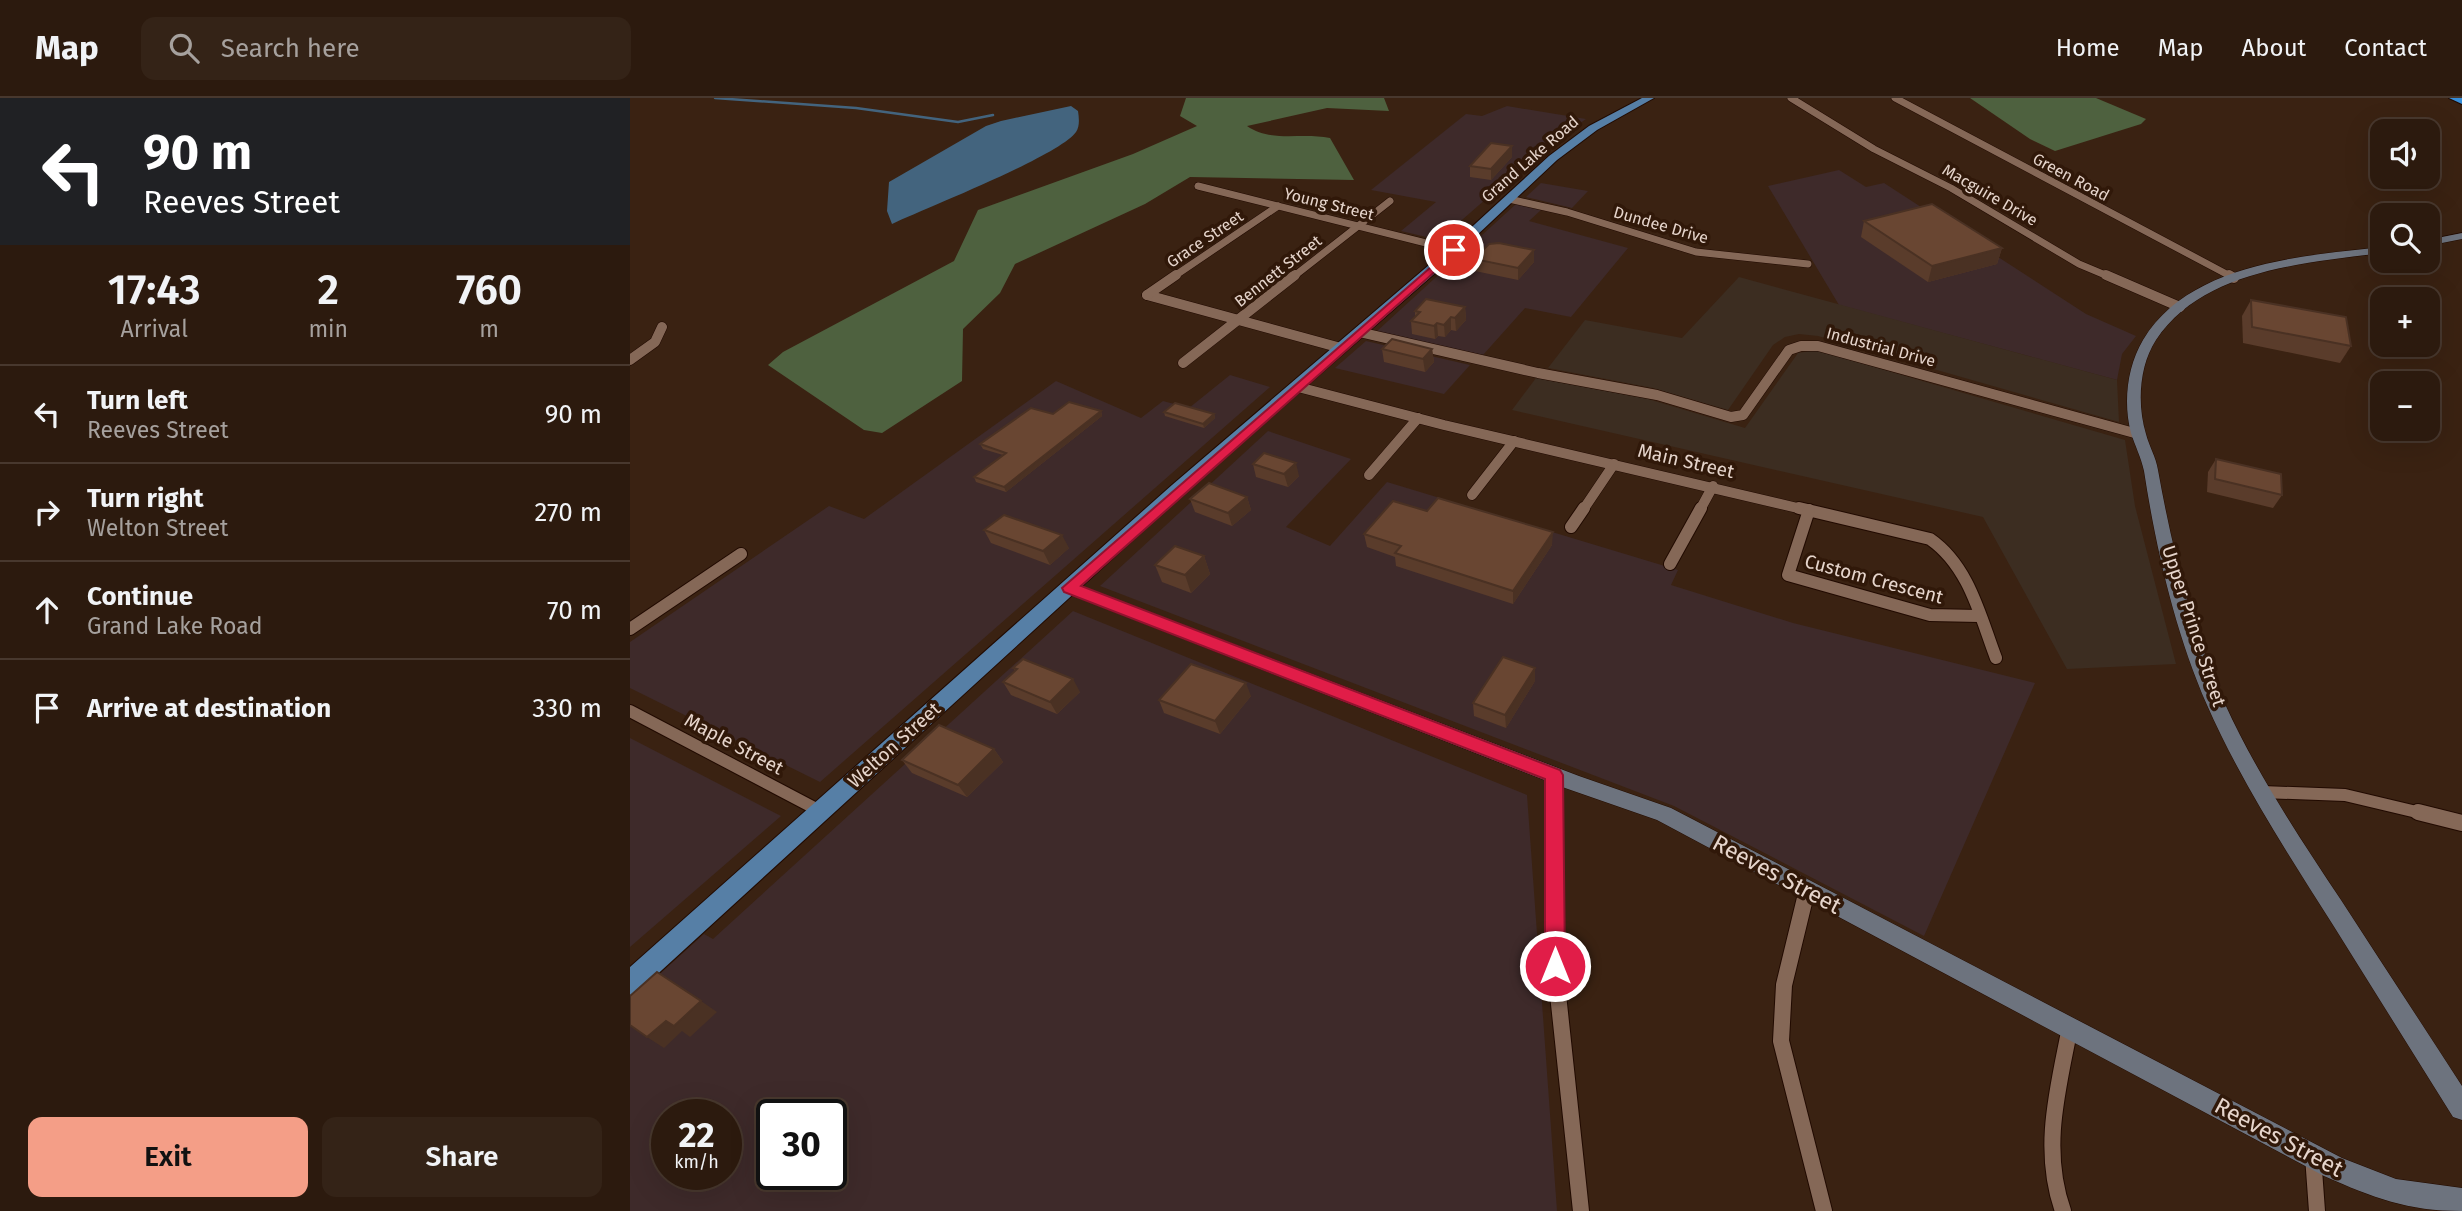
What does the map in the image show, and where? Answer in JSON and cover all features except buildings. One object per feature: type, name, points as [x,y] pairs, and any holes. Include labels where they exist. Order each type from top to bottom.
[{"type":"highway","points":[[2454,98],[2462,101]]},
{"type":"main road","name":"Grand Lake Road","points":[[1157,508],[1454,250],[1578,138],[1617,113],[1648,98]]},
{"type":"main road","name":"Welton Street","points":[[630,983],[1157,508]]},
{"type":"street","name":"Macguire Drive","points":[[1791,98],[1874,149],[1951,188],[2079,264],[2180,307]]},
{"type":"street","name":"Green Road","points":[[1895,98],[2234,278]]},
{"type":"street","name":"Young Street","points":[[1198,186],[1454,250]]},
{"type":"street","name":"Dundee Drive","points":[[1509,199],[1567,212],[1696,252],[1808,264]]},
{"type":"street","name":"Bennett Street","points":[[1183,363],[1390,201]]},
{"type":"street","name":"Grace Street","points":[[1147,295],[1278,206]]},
{"type":"street","points":[[2440,240],[2462,236]]},
{"type":"street","name":"Upper Prince Street","points":[[2370,252],[2268,267],[2234,278],[2180,307],[2151,336],[2142,353],[2135,404],[2138,434],[2149,459],[2154,494],[2208,683],[2262,792],[2289,839],[2462,1108]]},
{"type":"street","points":[[1147,295],[1341,348]]},
{"type":"street","points":[[630,360],[652,345],[660,336],[662,327]]},
{"type":"street","name":"Industrial Drive","points":[[1359,332],[1538,373],[1657,395],[1731,417],[1743,415],[1788,350],[1812,345],[2138,434]]},
{"type":"street","name":"Main Street","points":[[1298,387],[1418,418],[1923,537],[1938,543],[1949,552],[1996,658]]},
{"type":"street","points":[[1369,475],[1418,418]]},
{"type":"street","points":[[1472,495],[1514,441]]},
{"type":"street","points":[[1571,527],[1614,464]]},
{"type":"street","points":[[1670,564],[1713,486]]},
{"type":"street","name":"Custom Crescent","points":[[1809,510],[1788,575],[1930,615],[1979,616]]},
{"type":"street","points":[[630,629],[741,554]]},
{"type":"street","name":"Reeves Street","points":[[1070,588],[1554,775],[1664,814],[2355,1177],[2421,1200],[2462,1201]]},
{"type":"street","name":"Maple Street","points":[[630,711],[821,811]]},
{"type":"street","points":[[1554,775],[1555,966],[1581,1211]]},
{"type":"street","points":[[2262,792],[2328,793],[2363,797],[2462,823]]},
{"type":"street","points":[[1807,890],[1782,995],[1779,1023],[1781,1041],[1824,1211]]},
{"type":"street","points":[[2063,1211],[2052,1179],[2049,1155],[2070,1027]]},
{"type":"street","points":[[2313,1155],[2318,1211]]},
{"type":"shaded area","points":[[1507,106],[1586,119],[1543,149],[1439,240],[1401,231],[1436,202],[1371,190],[1466,114],[1482,116]]},
{"type":"shaded area","points":[[1839,170],[1866,187],[1884,183],[2086,314],[2136,336],[2122,354],[2117,380],[1839,305],[1768,186]]},
{"type":"shaded area","points":[[1541,183],[1588,191],[1572,208],[1526,197]]},
{"type":"shaded area","points":[[1516,204],[1541,210],[1529,221],[1628,248],[1571,317],[1525,308],[1483,355],[1376,332]]},
{"type":"shaded area","points":[[1739,277],[2117,380],[2119,422],[1818,336],[1799,334],[1785,337],[1773,345],[1728,410],[1653,388],[1548,368],[1585,320],[1682,338]]},
{"type":"shaded area","points":[[1366,341],[1470,365],[1444,394],[1335,368]]},
{"type":"shaded area","points":[[1816,350],[2125,440],[2135,506],[2176,664],[2067,669],[1983,517],[1512,410],[1536,378],[1648,399],[1745,428],[1798,353]]},
{"type":"shaded area","points":[[1230,375],[1270,387],[820,782],[630,688],[630,642],[829,506],[864,519],[1056,381],[1141,418],[1163,401],[1189,408]]},
{"type":"shaded area","points":[[1268,431],[1351,459],[1286,527],[1330,546],[1387,482],[1678,570],[1671,585],[1793,623],[2035,683],[1924,936],[1674,806],[1100,586]]},
{"type":"shaded area","points":[[1073,611],[1527,795],[1557,1211],[630,1211],[630,1001],[704,934],[713,939]]},
{"type":"shaded area","points":[[630,738],[781,816],[630,947]]},
{"type":"green space","points":[[1186,98],[1384,98],[1389,111],[1327,108],[1247,126],[1276,136],[1330,138],[1354,180],[1190,177],[1145,204],[1015,264],[1000,293],[963,329],[962,381],[882,433],[864,430],[768,365],[783,352],[954,261],[978,210],[1133,154],[1197,126],[1180,116]]},
{"type":"green space","points":[[1970,98],[2096,98],[2146,119],[2141,124],[2055,151],[2030,139]]},
{"type":"water","points":[[1071,106],[1078,111],[1079,125],[1076,132],[1065,142],[990,181],[892,224],[887,211],[889,182],[986,126]]},
{"type":"waterway","points":[[715,98],[856,108],[958,122],[993,115]]},
{"type":"route","points":[[1454,250],[1178,489],[1070,588],[1554,775],[1555,966]]}]
